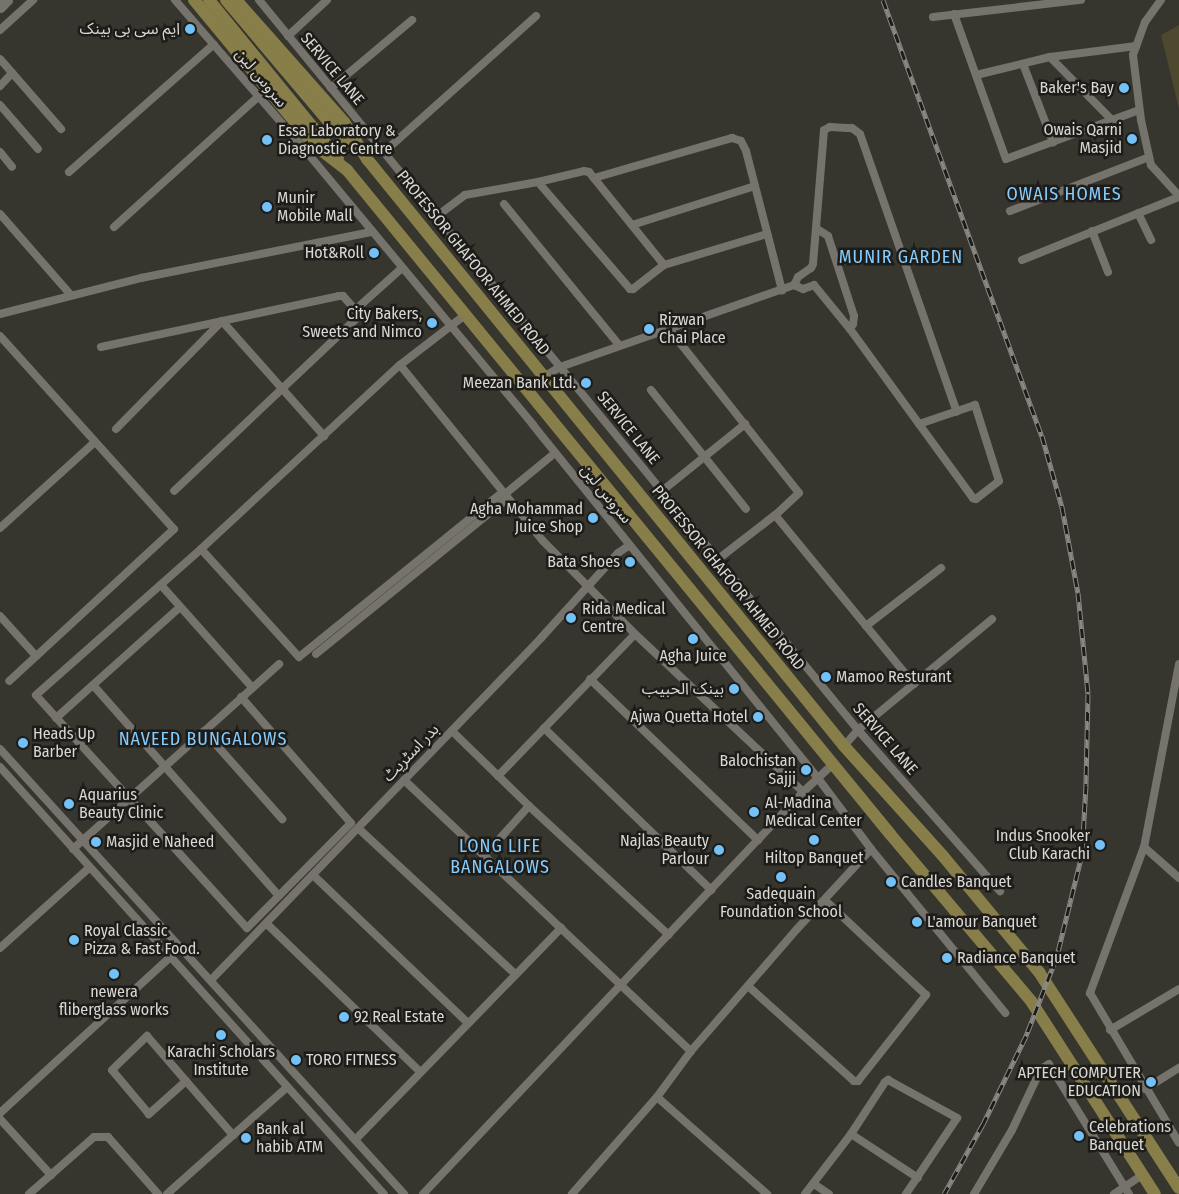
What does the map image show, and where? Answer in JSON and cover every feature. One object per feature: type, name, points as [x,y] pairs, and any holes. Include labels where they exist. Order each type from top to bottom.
[{"type":"main road","points":[[0,7],[7,0]]},
{"type":"main road","points":[[194,0],[313,144],[347,170]]},
{"type":"main road","points":[[210,0],[833,764],[1031,1001],[1155,1194]]},
{"type":"main road","points":[[226,0],[335,129],[368,159]]},
{"type":"main road","name":"PROFESSOR GHAFOOR AHMED ROAD","points":[[236,0],[344,122],[368,159],[844,746],[943,856],[1039,972],[1179,1188]]},
{"type":"main road","points":[[649,537],[665,526]]},
{"type":"street","points":[[0,30],[33,0]]},
{"type":"street","name":"سروس لین","points":[[175,0],[259,96],[555,453],[817,778],[871,849],[1005,1013]]},
{"type":"street","name":"SERVICE LANE","points":[[259,0],[858,730],[1000,891]]},
{"type":"street","points":[[288,36],[327,0]]},
{"type":"street","points":[[934,17],[1081,0]]},
{"type":"street","points":[[1022,260],[1179,196],[1152,165],[1149,157],[1132,55],[1145,22],[1160,0]]},
{"type":"street","points":[[954,14],[1004,158],[1009,159],[1140,110]]},
{"type":"street","points":[[384,152],[536,16]]},
{"type":"street","points":[[330,88],[412,20]]},
{"type":"street","points":[[69,172],[214,44]]},
{"type":"street","points":[[976,75],[1050,57],[1136,46]]},
{"type":"street","points":[[1050,57],[1112,120]]},
{"type":"street","points":[[0,59],[62,129]]},
{"type":"street","points":[[1023,64],[1053,142]]},
{"type":"street","points":[[0,86],[12,73]]},
{"type":"street","points":[[114,227],[259,96]]},
{"type":"street","points":[[0,105],[38,149]]},
{"type":"street","points":[[794,286],[798,277],[811,268],[812,264],[817,229],[824,130],[830,127],[852,128],[860,134],[957,412]]},
{"type":"street","points":[[594,178],[732,138],[740,141],[746,151],[756,186],[782,290]]},
{"type":"street","points":[[0,152],[12,167]]},
{"type":"street","points":[[1010,210],[1149,157]]},
{"type":"street","points":[[438,216],[465,195],[538,182],[584,171],[594,178],[664,265]]},
{"type":"street","points":[[538,182],[625,286],[634,289],[664,265],[767,234]]},
{"type":"street","points":[[632,225],[756,186]]},
{"type":"street","points":[[504,204],[620,345]]},
{"type":"street","points":[[1138,213],[1151,240]]},
{"type":"street","points":[[0,214],[71,295]]},
{"type":"street","points":[[817,229],[828,236],[854,316],[850,329]]},
{"type":"street","points":[[1092,231],[1108,272]]},
{"type":"street","points":[[0,314],[141,278],[372,232]]},
{"type":"street","points":[[356,310],[402,268]]},
{"type":"street","points":[[545,376],[560,367],[620,345],[782,290],[794,286],[803,289],[814,285],[850,329],[919,424],[973,498],[976,499],[998,483],[999,480],[975,405],[919,424]]},
{"type":"street","points":[[101,347],[339,296],[343,296],[359,314],[174,491]]},
{"type":"street","points":[[241,697],[352,823],[247,928],[36,695],[202,549],[400,366],[465,315]]},
{"type":"street","points":[[222,321],[324,436]]},
{"type":"street","points":[[116,429],[222,321]]},
{"type":"street","points":[[669,329],[797,489],[798,493],[796,497],[775,515],[717,560]]},
{"type":"street","points":[[0,336],[174,529],[9,680]]},
{"type":"street","points":[[400,366],[543,541],[635,634],[803,792]]},
{"type":"street","points":[[651,390],[746,509]]},
{"type":"street","points":[[662,491],[745,424]]},
{"type":"street","points":[[0,528],[95,442]]},
{"type":"street","points":[[316,654],[555,453]]},
{"type":"street","points":[[202,549],[299,657],[505,495]]},
{"type":"street","points":[[775,515],[914,684]]},
{"type":"street","name":"بدر اسٹریٹ","points":[[211,980],[268,924],[452,731],[618,553],[630,545]]},
{"type":"street","points":[[866,626],[941,568]]},
{"type":"street","points":[[161,585],[252,687]]},
{"type":"street","points":[[56,718],[180,608]]},
{"type":"street","points":[[0,616],[36,656]]},
{"type":"street","points":[[844,746],[858,730],[992,619]]},
{"type":"street","points":[[498,776],[635,634]]},
{"type":"street","points":[[73,849],[279,664]]},
{"type":"street","points":[[1179,664],[1144,847],[1090,993],[1145,1089],[1179,1143]]},
{"type":"street","points":[[590,679],[758,840]]},
{"type":"street","points":[[93,685],[279,896]]},
{"type":"street","points":[[544,728],[711,890]]},
{"type":"street","points":[[204,731],[282,819]]},
{"type":"street","points":[[452,731],[529,806],[669,935]]},
{"type":"street","points":[[0,749],[404,1194]]},
{"type":"street","points":[[423,1194],[803,792],[833,764]]},
{"type":"street","points":[[0,767],[384,1194]]},
{"type":"street","points":[[404,780],[691,1051]]},
{"type":"street","points":[[485,855],[529,806]]},
{"type":"street","points":[[358,828],[515,974]]},
{"type":"street","points":[[1144,847],[1179,878]]},
{"type":"street","points":[[572,1194],[657,1097],[691,1051],[871,849]]},
{"type":"street","points":[[0,948],[89,868]]},
{"type":"street","points":[[313,875],[468,1022]]},
{"type":"street","points":[[748,986],[854,1081],[858,1081],[926,995],[825,900]]},
{"type":"street","points":[[268,924],[420,1072]]},
{"type":"street","points":[[355,1140],[561,928]]},
{"type":"street","points":[[0,1112],[170,957]]},
{"type":"street","points":[[1110,1030],[1179,989]]},
{"type":"street","points":[[186,1081],[149,1114],[112,1070],[147,1036],[233,1135]]},
{"type":"street","points":[[974,1194],[1012,1130],[1041,1069],[1049,1064],[1129,1194]]},
{"type":"street","points":[[1145,1089],[1179,1068]]},
{"type":"street","points":[[805,1194],[851,1134],[886,1080],[956,1116],[956,1120],[906,1194]]},
{"type":"street","points":[[167,1194],[287,1087]]},
{"type":"street","points":[[657,1097],[767,1194]]},
{"type":"street","points":[[0,1120],[50,1175]]},
{"type":"street","points":[[851,1134],[918,1178]]},
{"type":"street","points":[[29,1194],[94,1137],[108,1137],[158,1194]]},
{"type":"street","points":[[1114,1194],[1142,1175]]},
{"type":"street","points":[[814,1184],[829,1194]]},
{"type":"shaded area","points":[[1179,25],[1179,109],[1161,35]]},
{"type":"railway","points":[[883,0],[1042,436],[1062,507],[1078,593],[1088,694],[1082,854],[1057,956],[1026,1036],[983,1124],[944,1194]]},
{"type":"place","name":"ایم سی بی بینک","points":[[190,29]]},
{"type":"place","name":"Baker's Bay","points":[[1124,88]]},
{"type":"place","name":"Owais Qarni Masjid","points":[[1132,139]]},
{"type":"place","name":"Essa Laboratory & Diagnostic Centre","points":[[267,140]]},
{"type":"place","name":"Munir Mobile Mall","points":[[267,207]]},
{"type":"place","name":"Hot&Roll","points":[[374,253]]},
{"type":"place","name":"City Bakers, Sweets and Nimco","points":[[432,323]]},
{"type":"place","name":"Rizwan Chai Place","points":[[649,329]]},
{"type":"place","name":"Meezan Bank Ltd.","points":[[586,383]]},
{"type":"place","name":"Agha Mohammad Juice Shop","points":[[593,518]]},
{"type":"place","name":"Bata Shoes","points":[[630,562]]},
{"type":"place","name":"Rida Medical Centre","points":[[571,618]]},
{"type":"place","name":"Agha Juice","points":[[693,639]]},
{"type":"place","name":"Mamoo Resturant","points":[[826,677]]},
{"type":"place","name":"بينک الحبيب","points":[[734,689]]},
{"type":"place","name":"Ajwa Quetta Hotel","points":[[758,717]]},
{"type":"place","name":"Heads Up Barber","points":[[23,743]]},
{"type":"place","name":"Balochistan Sajji","points":[[806,770]]},
{"type":"place","name":"Aquarius Beauty Clinic","points":[[69,804]]},
{"type":"place","name":"Al-Madina Medical Center","points":[[754,812]]},
{"type":"place","name":"Hiltop Banquet","points":[[814,840]]},
{"type":"place","name":"Masjid e Naheed","points":[[96,842]]},
{"type":"place","name":"Indus Snooker Club Karachi","points":[[1100,845]]},
{"type":"place","name":"Najlas Beauty Parlour","points":[[719,850]]},
{"type":"place","name":"Sadequain Foundation School","points":[[781,877]]},
{"type":"place","name":"Candles Banquet","points":[[891,882]]},
{"type":"place","name":"L'amour Banquet","points":[[917,922]]},
{"type":"place","name":"Royal Classic Pizza & Fast Food.","points":[[74,940]]},
{"type":"place","name":"Radiance Banquet","points":[[947,958]]},
{"type":"place","name":"newera fliberglass works","points":[[114,974]]},
{"type":"place","name":"92 Real Estate","points":[[344,1017]]},
{"type":"place","name":"Karachi Scholars Institute","points":[[221,1035]]},
{"type":"place","name":"TORO FITNESS","points":[[296,1060]]},
{"type":"place","name":"APTECH COMPUTER EDUCATION","points":[[1151,1082]]},
{"type":"place","name":"Celebrations Banquet","points":[[1079,1136]]},
{"type":"place","name":"Bank al habib ATM","points":[[246,1138]]},
{"type":"district","name":"OWAIS HOMES","points":[[1064,194]]},
{"type":"district","name":"MUNIR GARDEN","points":[[901,257]]},
{"type":"district","name":"NAVEED BUNGALOWS","points":[[203,739]]},
{"type":"district","name":"LONG LIFE BANGALOWS","points":[[500,858]]}]
